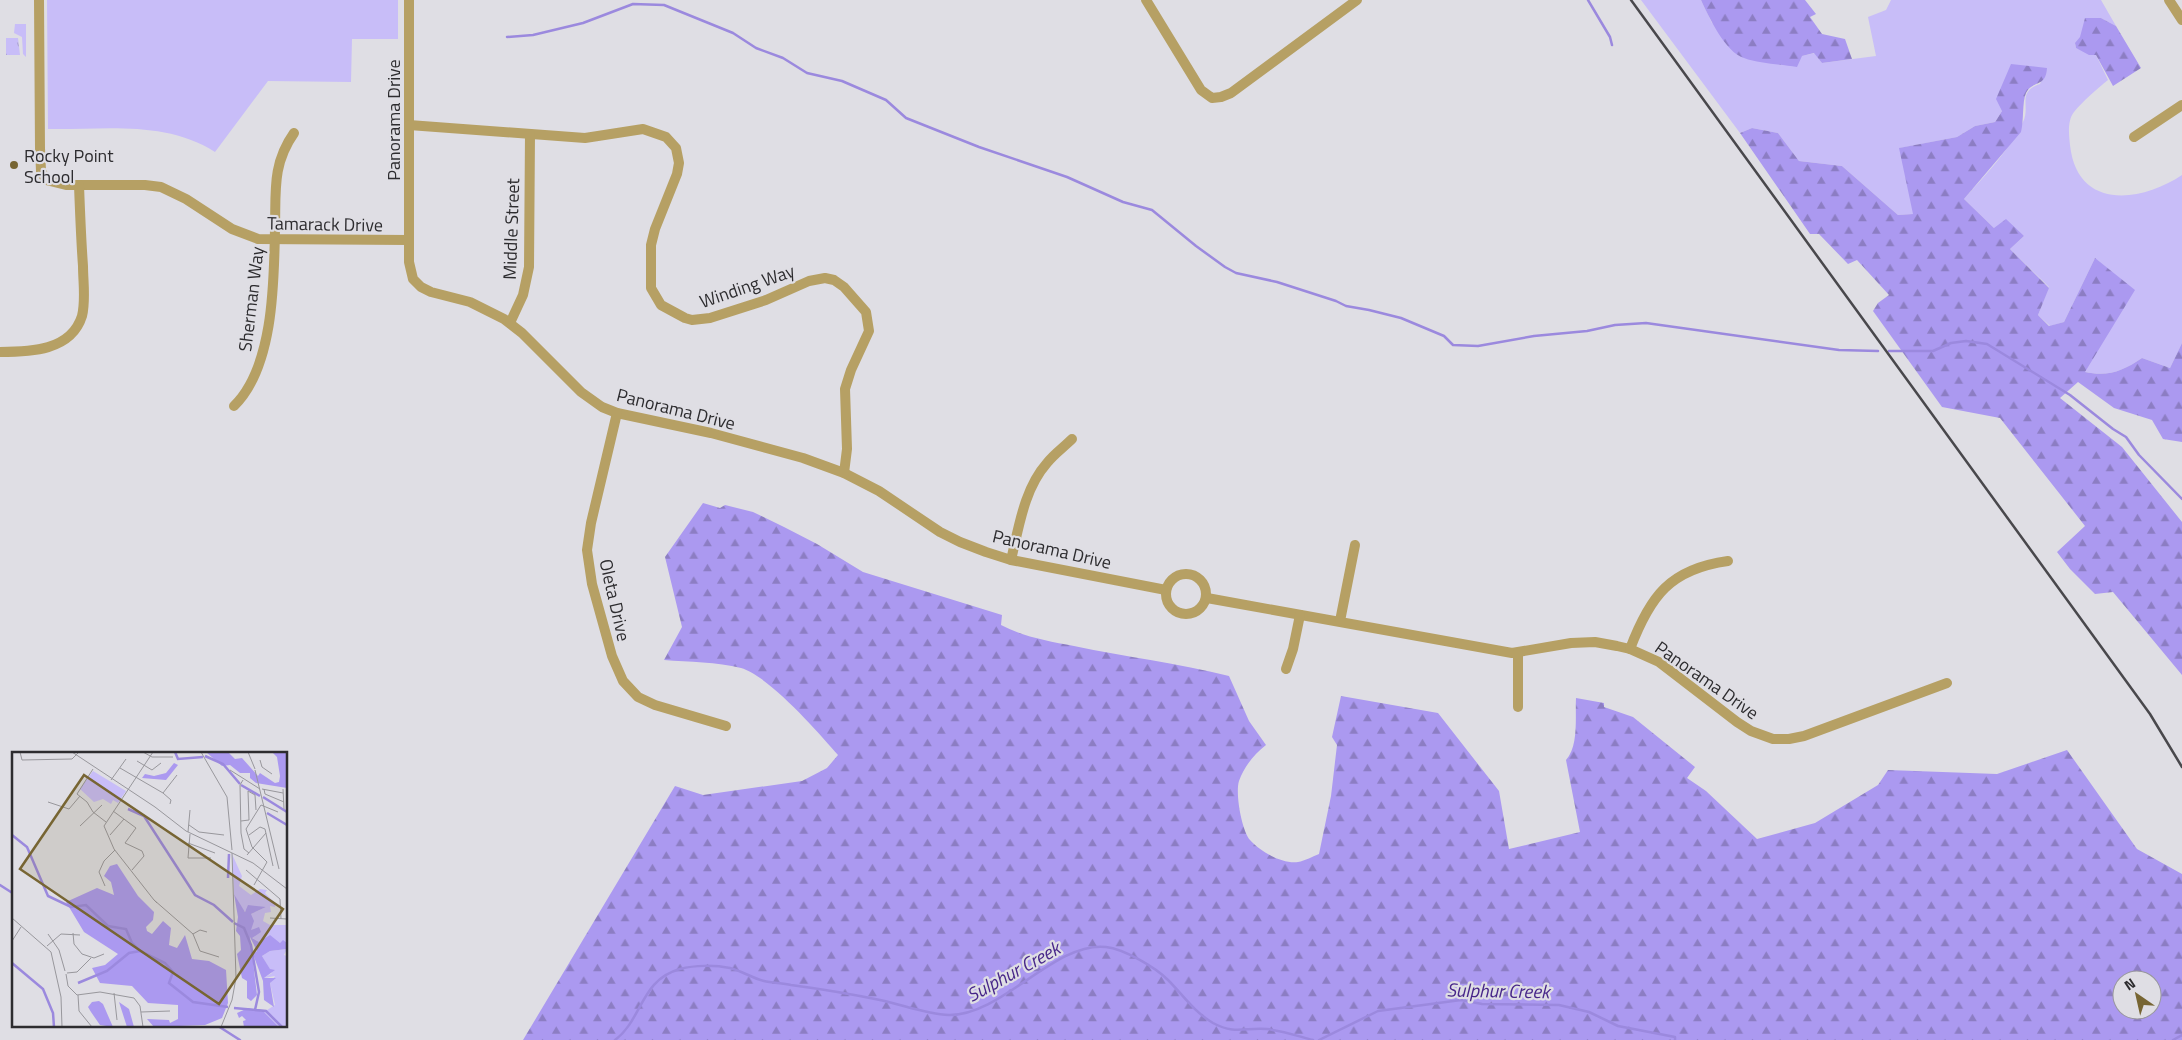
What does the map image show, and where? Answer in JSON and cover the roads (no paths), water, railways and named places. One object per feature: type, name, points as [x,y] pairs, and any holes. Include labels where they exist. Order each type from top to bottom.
[{"type":"street","name":"Tamarack Drive","points":[[39,0],[41,171],[46,180],[79,185],[145,185],[161,187],[186,199],[238,232],[258,239],[275,241],[409,240]]},
{"type":"street","name":"Panorama Drive","points":[[410,0],[410,270],[414,280],[421,288],[470,302],[510,323],[588,398],[602,407],[711,433],[803,458],[844,473],[865,482],[940,532],[960,542],[1011,560],[1166,590]]},
{"type":"street","points":[[1146,0],[1201,90],[1212,98],[1221,97],[1231,92],[1357,0]]},
{"type":"street","points":[[2169,0],[2182,20]]},
{"type":"street","points":[[2134,137],[2182,105]]},
{"type":"street","name":"Winding Way","points":[[409,125],[585,138],[643,129],[660,134],[674,145],[678,154],[678,166],[651,245],[650,281],[653,294],[661,305],[672,313],[692,320],[710,318],[766,300],[809,281],[824,278],[834,280],[849,291],[866,312],[869,331],[850,370],[845,389],[847,449],[844,473]]},
{"type":"street","name":"Sherman Way","points":[[234,406],[250,385],[262,357],[270,309],[278,167],[283,151],[294,133]]},
{"type":"street","name":"Middle Street","points":[[510,323],[521,302],[529,267],[530,134]]},
{"type":"street","points":[[0,352],[33,352],[52,346],[69,335],[81,318],[84,288],[79,185]]},
{"type":"street","name":"Oleta Drive","points":[[618,412],[591,523],[587,550],[592,584],[612,656],[623,681],[638,698],[655,705],[726,726]]},
{"type":"street","points":[[1011,560],[1031,488],[1046,463],[1072,439]]},
{"type":"street","points":[[1340,621],[1355,545]]},
{"type":"street","points":[[1630,649],[1639,625],[1659,591],[1690,570],[1700,566],[1728,561]]},
{"type":"street","points":[[1178,575],[1195,575],[1204,584],[1207,598],[1196,612],[1183,614],[1171,607],[1167,602],[1166,590],[1172,579],[1178,575]]},
{"type":"street","name":"Panorama Drive","points":[[1207,598],[1518,653],[1571,643],[1595,642],[1630,649],[1659,662],[1751,731],[1773,739],[1789,739],[1804,736],[1947,684]]},
{"type":"street","points":[[1286,669],[1294,649],[1300,615]]},
{"type":"street","points":[[1518,653],[1518,707]]},
{"type":"waterway","points":[[1588,0],[1610,37],[1612,45]]},
{"type":"waterway","points":[[507,37],[533,35],[583,23],[633,4],[664,5],[733,33],[756,48],[783,58],[807,73],[842,81],[886,100],[906,118],[979,147],[1067,177],[1123,202],[1152,210],[1196,246],[1236,273],[1277,282],[1346,306],[1401,318],[1444,336],[1453,345],[1478,346],[1534,336],[1587,331],[1615,325],[1646,323],[1839,350],[1878,351]]},
{"type":"waterway","points":[[1889,351],[1933,351],[1951,343],[1966,341],[1987,344],[2070,395],[2126,437],[2139,455],[2182,499]]},
{"type":"waterway","name":"Sulphur Creek","points":[[0,885],[12,893]]},
{"type":"waterway","name":"Sulphur Creek","points":[[615,1040],[631,1022],[649,991],[657,982],[667,974],[680,969],[705,966],[730,968],[767,982],[858,996],[949,1015],[969,1012],[989,1004],[1067,955],[1087,948],[1106,947],[1139,959],[1155,970],[1168,980],[1200,1014],[1221,1027],[1234,1030],[1267,1029],[1313,1040]]},
{"type":"waterway","name":"Sulphur Creek","points":[[1319,1040],[1378,1011],[1461,1000],[1482,1004],[1559,1005],[1589,1012],[1618,1026],[1675,1037],[1675,1040]]},
{"type":"waterway","name":"Sulphur Creek","points":[[221,1028],[240,1040]]},
{"type":"waterway","name":"Sulphur Creek","points":[[2173,1040],[2182,1035]]},
{"type":"railway","points":[[1631,0],[2150,714],[2182,767]]},
{"type":"place","name":"Rocky Point School","points":[[14,165]]}]
